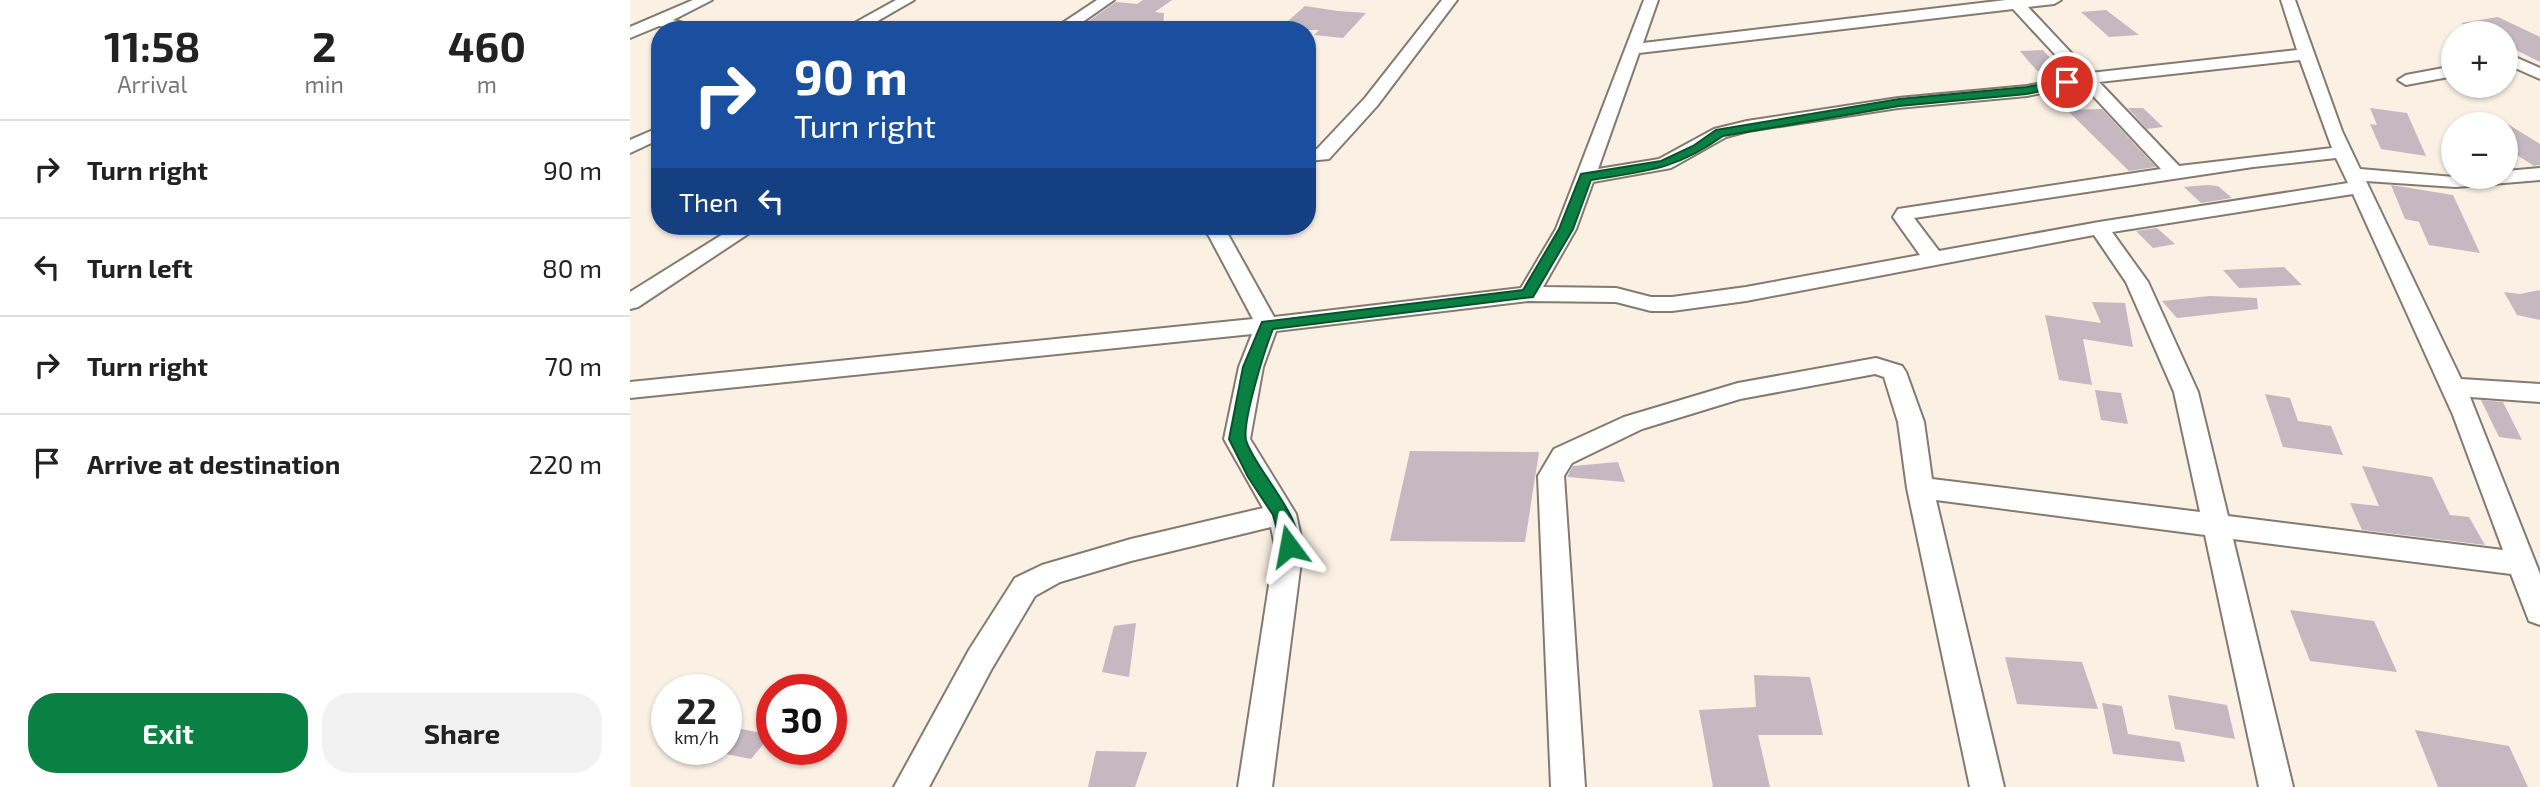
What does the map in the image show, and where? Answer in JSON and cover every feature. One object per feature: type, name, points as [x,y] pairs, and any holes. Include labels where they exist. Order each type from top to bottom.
[{"type":"street","points":[[657,21],[705,0]]},
{"type":"street","points":[[867,21],[907,0]]},
{"type":"street","points":[[1074,21],[1107,0]]},
{"type":"street","points":[[1316,155],[1322,155],[1371,102],[1450,0]]},
{"type":"street","points":[[1528,294],[1566,229],[1651,0]]},
{"type":"street","points":[[1634,49],[2015,2],[2054,0]]},
{"type":"street","points":[[2288,0],[2343,152],[2466,415],[2540,612]]},
{"type":"street","points":[[2015,2],[2175,173]]},
{"type":"street","points":[[630,33],[651,24]]},
{"type":"street","points":[[1586,177],[1664,164],[1698,148],[1720,133],[1746,126],[1899,103],[2027,90],[2087,78],[2308,54]]},
{"type":"street","points":[[2518,65],[2540,74]]},
{"type":"street","points":[[2406,80],[2441,73]]},
{"type":"street","points":[[630,148],[651,137]]},
{"type":"street","points":[[1933,258],[1903,217],[1905,214],[2175,173],[2343,152]]},
{"type":"street","points":[[630,390],[1267,325],[1528,294],[1616,295],[1651,304],[1672,304],[1746,294],[2356,181],[2456,181],[2540,174]]},
{"type":"street","points":[[2099,228],[2137,282],[2186,392],[2276,787]]},
{"type":"street","points":[[630,302],[736,235]]},
{"type":"street","points":[[1219,235],[1267,325],[1251,367],[1237,439],[1254,473],[1282,514],[1289,546],[1255,787]]},
{"type":"street","points":[[1568,787],[1551,476],[1563,456],[1633,423],[1738,391],[1876,366],[1894,372],[1912,422],[1920,488],[1987,787]]},
{"type":"street","points":[[2453,387],[2540,393]]},
{"type":"street","points":[[1920,488],[2522,564]]},
{"type":"street","points":[[911,787],[980,660],[1025,587],[1052,573],[1118,554],[1282,514]]},
{"type":"building","points":[[1143,0],[1172,0],[1155,12],[1164,13],[1164,21],[1089,21],[1116,2],[1137,4]]},
{"type":"building","points":[[1305,6],[1366,13],[1343,38],[1316,35],[1319,30],[1316,30],[1316,21],[1288,21]]},
{"type":"building","points":[[2106,10],[2139,35],[2109,37],[2081,12]]},
{"type":"building","points":[[2498,17],[2506,21],[2473,21]]},
{"type":"building","points":[[2518,27],[2540,37],[2540,62],[2518,51]]},
{"type":"building","points":[[2043,50],[2061,70],[2037,71],[2020,51]]},
{"type":"building","points":[[2128,108],[2143,108],[2163,127],[2147,129]]},
{"type":"building","points":[[2370,108],[2407,113],[2426,156],[2381,149],[2370,124],[2377,125]]},
{"type":"building","points":[[2102,109],[2156,167],[2129,171],[2067,110]]},
{"type":"building","points":[[2518,130],[2540,144],[2540,165],[2534,166],[2518,156]]},
{"type":"building","points":[[2391,185],[2453,195],[2480,253],[2429,245],[2419,222],[2405,219]]},
{"type":"building","points":[[2218,186],[2232,198],[2201,203],[2184,187]]},
{"type":"building","points":[[2157,228],[2175,244],[2153,248],[2136,231]]},
{"type":"building","points":[[2284,267],[2302,285],[2239,288],[2223,270]]},
{"type":"building","points":[[2540,290],[2540,320],[2517,315],[2504,292],[2520,294]]},
{"type":"building","points":[[2210,296],[2257,298],[2258,309],[2177,318],[2162,301]]},
{"type":"building","points":[[2092,302],[2125,303],[2133,347],[2083,339],[2092,385],[2059,380],[2045,315],[2101,323]]},
{"type":"building","points":[[2095,390],[2121,393],[2128,424],[2101,420]]},
{"type":"building","points":[[2265,394],[2290,398],[2298,421],[2331,426],[2343,455],[2283,447]]},
{"type":"building","points":[[2481,400],[2503,402],[2522,440],[2499,437]]},
{"type":"building","points":[[1410,451],[1539,452],[1525,542],[1390,541]]},
{"type":"building","points":[[1618,462],[1625,482],[1567,477],[1573,466]]},
{"type":"building","points":[[2362,466],[2432,477],[2450,515],[2469,517],[2485,545],[2362,530],[2350,503],[2379,506]]},
{"type":"building","points":[[2290,610],[2374,621],[2397,672],[2310,661]]},
{"type":"building","points":[[1136,623],[1129,677],[1102,672],[1114,626]]},
{"type":"building","points":[[2005,657],[2082,662],[2098,709],[2017,704]]},
{"type":"building","points":[[1754,675],[1810,677],[1823,735],[1758,735],[1770,787],[1713,787],[1699,710],[1756,707]]},
{"type":"building","points":[[2168,695],[2227,705],[2235,739],[2175,729]]},
{"type":"building","points":[[2102,703],[2122,706],[2128,734],[2180,742],[2185,762],[2113,754]]},
{"type":"building","points":[[742,729],[756,732],[756,753],[751,759],[742,757]]},
{"type":"building","points":[[2415,730],[2509,746],[2528,787],[2438,787]]},
{"type":"building","points":[[1096,751],[1147,752],[1135,787],[1088,787]]},
{"type":"route","points":[[1289,546],[1282,514],[1254,473],[1237,439],[1240,410],[1251,367],[1267,325],[1528,294],[1566,229],[1586,177],[1664,164],[1698,148],[1720,133],[1746,126],[1899,103],[2027,90],[2067,82]]}]
